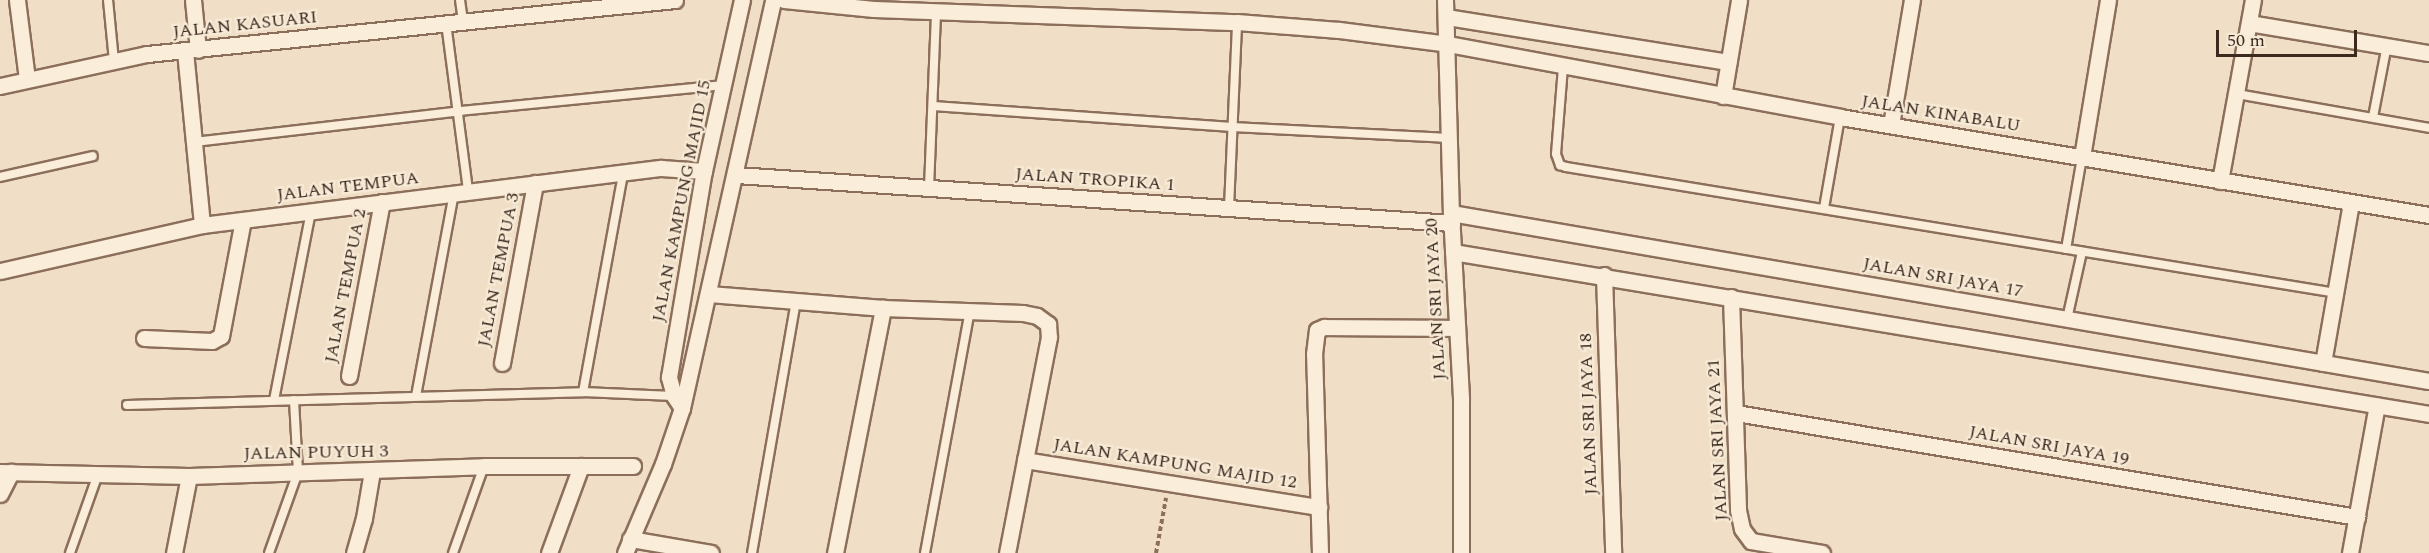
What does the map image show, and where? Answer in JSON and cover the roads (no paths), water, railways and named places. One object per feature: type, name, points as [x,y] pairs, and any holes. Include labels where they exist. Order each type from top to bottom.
[{"type":"street","points":[[17,0],[27,79]]},
{"type":"street","points":[[193,0],[191,51],[194,142],[202,225]]},
{"type":"street","name":"JALAN KASUARI","points":[[0,86],[147,54],[675,0]]},
{"type":"street","name":"JALAN KAMPUNG MAJID 15","points":[[678,402],[669,377],[704,171],[742,0]]},
{"type":"street","name":"JALAN KAMPUNG MAJID 15","points":[[628,546],[663,464],[709,294],[772,0]]},
{"type":"street","name":"JALAN KINABALU","points":[[784,0],[936,10],[971,6],[1237,22],[1448,44],[1840,117],[2429,215]]},
{"type":"street","name":"JALAN SRI JAYA 20","points":[[1445,0],[1451,218],[1461,400],[1461,553]]},
{"type":"street","points":[[1723,96],[1738,0]]},
{"type":"street","points":[[1891,125],[1912,0]]},
{"type":"street","points":[[2082,157],[2109,0]]},
{"type":"street","points":[[2220,181],[2253,0]]},
{"type":"street","points":[[1447,17],[1728,62]]},
{"type":"street","points":[[2249,23],[2429,52]]},
{"type":"street","name":"JALAN TEMPUA","points":[[0,271],[202,225],[623,172],[661,168],[704,171]]},
{"type":"street","name":"JALAN TROPIKA 1","points":[[736,175],[1229,208],[1451,218]]},
{"type":"street","name":"JALAN TEMPUA 3","points":[[502,363],[535,183]]},
{"type":"street","name":"JALAN TEMPUA 2","points":[[349,376],[382,202]]},
{"type":"street","points":[[2323,363],[2351,202]]},
{"type":"street","name":"JALAN SRI JAYA 17","points":[[1451,218],[2429,381]]},
{"type":"street","points":[[144,338],[212,341],[221,336],[243,220]]},
{"type":"street","points":[[1453,252],[1604,275],[2429,414]]},
{"type":"street","name":"JALAN SRI JAYA 18","points":[[1604,275],[1613,553]]},
{"type":"street","points":[[709,294],[883,308],[1023,313],[1037,316],[1048,324],[1049,337],[1007,553]]},
{"type":"street","name":"JALAN SRI JAYA 21","points":[[1731,297],[1738,510],[1745,535],[1751,541],[1822,553]]},
{"type":"street","points":[[835,553],[883,308]]},
{"type":"street","points":[[1320,553],[1314,354],[1317,330],[1324,327],[1457,328]]},
{"type":"street","points":[[2350,553],[2377,405]]},
{"type":"street","name":"JALAN SRI JAYA 19","points":[[1736,413],[2357,517]]},
{"type":"street","name":"JALAN KAMPUNG MAJID 12","points":[[1025,460],[1319,507]]},
{"type":"street","name":"JALAN PUYUH 3","points":[[5,472],[189,476],[484,466],[633,466]]},
{"type":"street","points":[[549,553],[581,466]]},
{"type":"street","points":[[354,553],[364,518],[372,471]]},
{"type":"street","points":[[0,494],[5,472]]},
{"type":"street","points":[[174,553],[189,476]]},
{"type":"street","points":[[628,546],[711,553]]},
{"type":"lane","points":[[108,0],[114,62]]},
{"type":"lane","points":[[460,0],[463,21]]},
{"type":"lane","points":[[928,188],[936,10]]},
{"type":"lane","points":[[1229,208],[1237,22]]},
{"type":"lane","points":[[416,396],[461,192],[460,111],[446,23]]},
{"type":"lane","points":[[2373,117],[2387,45]]},
{"type":"lane","points":[[1563,67],[1556,154],[1560,165],[2336,293]]},
{"type":"lane","points":[[194,142],[460,111],[724,85]]},
{"type":"lane","points":[[2237,94],[2429,128]]},
{"type":"lane","points":[[933,106],[1232,127],[1450,138]]},
{"type":"lane","points":[[1824,208],[1840,117]]},
{"type":"lane","points":[[0,177],[93,156]]},
{"type":"lane","points":[[2066,249],[2082,157]]},
{"type":"lane","points":[[583,392],[623,172]]},
{"type":"lane","points":[[274,400],[311,211]]},
{"type":"lane","points":[[2067,319],[2082,252]]},
{"type":"lane","points":[[752,553],[796,300]]},
{"type":"lane","points":[[925,553],[970,311]]},
{"type":"lane","points":[[127,405],[583,392],[678,402]]},
{"type":"lane","points":[[269,553],[298,472],[294,400]]},
{"type":"lane","points":[[453,553],[484,466]]},
{"type":"lane","points":[[70,553],[99,474]]}]
